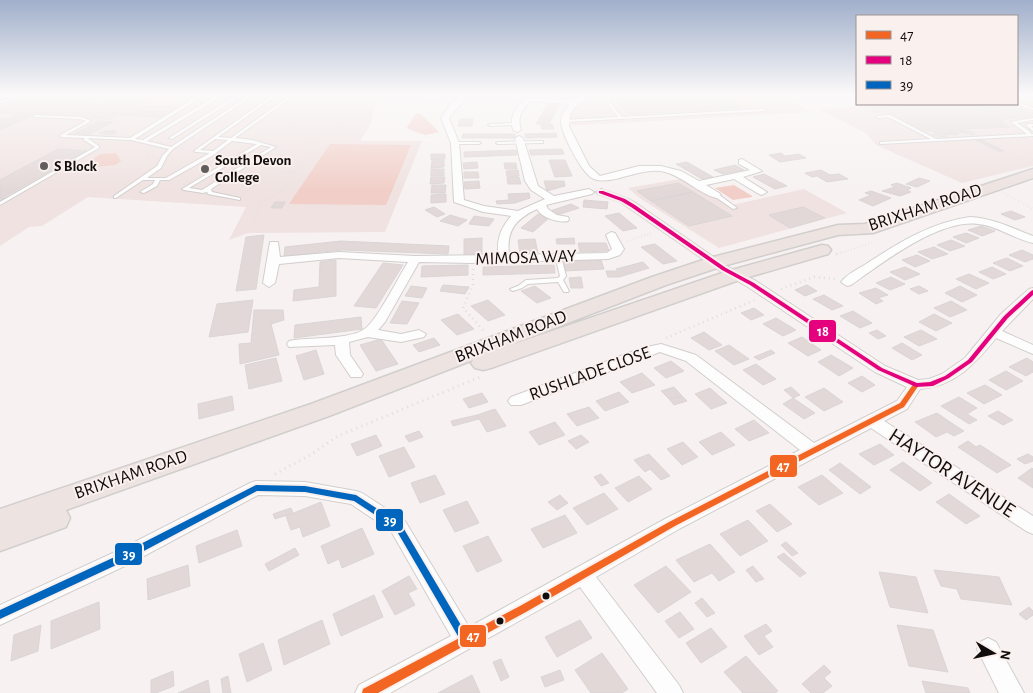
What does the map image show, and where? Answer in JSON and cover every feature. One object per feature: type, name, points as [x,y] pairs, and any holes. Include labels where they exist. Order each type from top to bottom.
[{"type":"main road","name":"BRIXHAM ROAD","points":[[0,538],[258,446],[725,269],[838,230],[867,229],[1032,171]]},
{"type":"main road","points":[[725,269],[824,249],[831,244],[857,238],[867,229]]},
{"type":"main road","name":"BRIXHAM ROAD","points":[[0,521],[320,410],[650,284],[725,269]]},
{"type":"street","points":[[448,127],[452,140],[459,202],[483,209],[517,214]]},
{"type":"street","points":[[517,127],[530,181],[534,188],[552,200]]},
{"type":"street","points":[[566,127],[585,167],[599,178],[615,182]]},
{"type":"street","points":[[698,184],[758,171],[742,162]]},
{"type":"street","points":[[567,195],[580,182],[585,167]]},
{"type":"street","points":[[601,192],[615,182],[639,170],[660,168],[676,172],[716,195]]},
{"type":"street","points":[[735,176],[762,192]]},
{"type":"street","points":[[580,182],[599,178]]},
{"type":"street","points":[[580,182],[589,192]]},
{"type":"street","points":[[615,182],[623,200]]},
{"type":"street","points":[[504,258],[502,239],[508,224],[517,214],[567,195],[601,192],[623,200],[725,269],[752,284],[880,369],[916,385],[930,384],[947,377],[970,361],[995,333],[1006,317],[1033,292]]},
{"type":"street","points":[[541,204],[543,212],[564,219]]},
{"type":"street","points":[[847,282],[882,258],[961,220],[990,223],[1033,240]]},
{"type":"street","name":"MIMOSA WAY","points":[[274,261],[339,255],[472,260],[608,256],[616,253],[618,249],[614,240]]},
{"type":"street","points":[[269,283],[274,261],[274,244]]},
{"type":"street","points":[[368,333],[378,322],[414,259]]},
{"type":"street","points":[[294,344],[342,340],[368,333],[401,338],[419,334]]},
{"type":"street","points":[[995,333],[1033,350]]},
{"type":"street","points":[[342,340],[343,355],[356,374]]},
{"type":"street","name":"RUSHLADE CLOSE","points":[[516,402],[646,351],[661,348],[691,358],[812,450]]},
{"type":"street","points":[[367,693],[523,609],[672,524],[902,405],[916,385]]},
{"type":"street","name":"HAYTOR AVENUE","points":[[871,420],[1033,526]]},
{"type":"street","points":[[0,615],[122,558],[256,488],[305,488],[356,498],[398,526],[465,640]]},
{"type":"street","points":[[582,574],[671,693]]},
{"type":"street","points":[[988,649],[1012,693]]},
{"type":"lane","points":[[77,127],[61,136],[131,139],[172,148]]},
{"type":"lane","points":[[131,139],[149,127]]},
{"type":"lane","points":[[145,141],[167,127]]},
{"type":"lane","points":[[172,138],[188,127]]},
{"type":"lane","points":[[116,197],[159,167],[165,155],[172,148],[203,127]]},
{"type":"lane","points":[[213,152],[196,151],[229,127]]},
{"type":"lane","points":[[143,179],[158,180],[167,178],[213,152],[248,127]]},
{"type":"lane","points":[[497,127],[542,142]]},
{"type":"lane","points":[[911,127],[936,140]]},
{"type":"lane","points":[[1021,127],[1031,135]]},
{"type":"lane","points":[[498,143],[518,134]]},
{"type":"lane","points":[[881,143],[1031,135]]},
{"type":"lane","points":[[0,204],[98,147],[82,137]]},
{"type":"lane","points":[[214,138],[259,144],[274,147],[203,192],[184,189],[259,144]]},
{"type":"lane","points":[[452,140],[479,143]]},
{"type":"lane","points":[[142,192],[155,185],[158,180]]},
{"type":"lane","points":[[208,189],[210,193],[219,196],[237,198]]},
{"type":"lane","points":[[716,195],[735,208]]},
{"type":"lane","points":[[558,256],[562,276],[560,280],[566,291]]},
{"type":"lane","points":[[513,289],[520,287],[526,282],[560,280]]},
{"type":"path","points":[[291,127],[300,132],[338,132],[342,127]]},
{"type":"path","points":[[405,127],[411,132],[452,140]]},
{"type":"path","points":[[253,221],[262,202],[278,194],[317,144],[317,141],[306,139],[300,132]]},
{"type":"path","points":[[972,138],[1009,158],[1020,161],[1032,171]]},
{"type":"path","points":[[143,166],[148,158],[145,146],[140,144],[145,141]]},
{"type":"path","points":[[237,198],[265,176],[280,172],[297,172]]},
{"type":"path","points":[[1004,194],[1033,209]]},
{"type":"path","points":[[614,240],[665,228]]},
{"type":"path","points":[[472,260],[473,285],[463,308],[487,334],[500,340]]},
{"type":"path","points":[[777,291],[810,277],[825,276],[847,282]]},
{"type":"path","points":[[661,348],[663,342],[670,335],[761,298]]},
{"type":"shaded area","name":"South Devon College","points":[[0,127],[368,127],[360,141],[422,141],[385,232],[248,233],[229,240],[246,207],[88,197],[42,226],[29,227],[0,246]]},
{"type":"shaded area","points":[[407,127],[434,127],[439,132],[425,135]]},
{"type":"shaded area","points":[[855,127],[1033,127],[1033,166],[962,183],[876,145],[866,133]]},
{"type":"shaded area","points":[[330,144],[411,145],[386,205],[289,204]]},
{"type":"shaded area","points":[[116,153],[121,161],[115,165],[77,169],[101,154]]},
{"type":"shaded area","points":[[680,179],[698,184],[732,205],[804,189],[847,213],[719,248],[641,199],[628,188]]},
{"type":"shaded area","points":[[734,185],[752,197],[733,200],[715,188]]},
{"type":"building","points":[[86,127],[103,127],[90,134],[74,134]]},
{"type":"building","points":[[541,127],[553,127],[554,129],[542,129]]},
{"type":"building","points":[[915,127],[1002,127],[962,129],[975,133],[974,135],[960,132],[956,135],[947,134],[946,137],[933,135],[935,132],[932,131],[922,131]]},
{"type":"building","points":[[115,130],[116,132],[111,135],[99,133],[106,131]]},
{"type":"building","points":[[556,133],[557,137],[526,138],[525,134]]},
{"type":"building","points":[[463,134],[515,134],[515,138],[462,138]]},
{"type":"building","points":[[976,140],[982,140],[1004,151],[998,151]]},
{"type":"building","name":"S Block","points":[[58,149],[86,151],[2,198],[7,199],[0,202],[0,180]]},
{"type":"building","points":[[562,149],[564,154],[531,155],[529,150]]},
{"type":"building","points":[[516,150],[517,155],[491,156],[490,151]]},
{"type":"building","points":[[490,151],[491,156],[464,157],[464,152]]},
{"type":"building","points":[[781,153],[785,156],[799,154],[806,158],[780,162],[769,155]]},
{"type":"building","points":[[431,154],[445,154],[445,159],[431,160]]},
{"type":"building","points":[[444,160],[444,167],[431,168],[432,161]]},
{"type":"building","points":[[549,160],[565,160],[572,176],[555,177]]},
{"type":"building","points":[[477,162],[478,168],[464,169],[463,163]]},
{"type":"building","points":[[687,162],[713,177],[702,179],[676,164]]},
{"type":"building","points":[[504,163],[516,163],[517,169],[505,169]]},
{"type":"building","points":[[735,165],[744,170],[723,174],[714,170]]},
{"type":"building","points":[[431,169],[444,169],[444,176],[431,176]]},
{"type":"building","points":[[518,170],[519,176],[507,177],[506,171]]},
{"type":"building","points":[[821,170],[830,175],[839,174],[848,179],[827,182],[817,176],[812,177],[805,173]]},
{"type":"building","points":[[464,172],[478,172],[479,178],[464,178]]},
{"type":"building","points":[[764,174],[787,186],[775,189],[753,177]]},
{"type":"building","points":[[431,177],[445,177],[444,183],[430,184]]},
{"type":"building","points":[[519,177],[521,184],[508,184],[507,178]]},
{"type":"building","points":[[919,178],[930,181],[917,187],[906,184]]},
{"type":"building","points":[[479,181],[480,188],[465,189],[464,182]]},
{"type":"building","points":[[544,181],[564,181],[565,186],[547,191]]},
{"type":"building","points":[[678,183],[693,192],[651,201],[637,191]]},
{"type":"building","points":[[897,183],[911,188],[907,190],[911,192],[900,196],[882,191],[895,187],[891,185]]},
{"type":"building","points":[[432,185],[446,185],[445,193],[431,193]]},
{"type":"building","points":[[871,191],[891,198],[873,206],[859,200],[871,195],[865,193]]},
{"type":"building","points":[[693,192],[732,216],[689,226],[651,201]]},
{"type":"building","points":[[529,193],[530,198],[515,203],[497,204],[496,201],[509,200],[508,194]]},
{"type":"building","points":[[446,194],[446,202],[431,203],[431,195]]},
{"type":"building","points":[[584,200],[608,202],[607,209],[583,207]]},
{"type":"building","points":[[275,202],[285,202],[282,208],[271,208]]},
{"type":"building","points":[[571,204],[579,208],[554,216],[547,212]]},
{"type":"building","points":[[434,207],[445,214],[437,217],[425,210]]},
{"type":"building","points":[[803,207],[825,218],[790,228],[769,215]]},
{"type":"building","points":[[1011,211],[1025,217],[1015,220],[1001,214]]},
{"type":"building","points":[[619,213],[637,228],[623,231],[605,216]]},
{"type":"building","points":[[538,214],[550,217],[533,232],[521,228]]},
{"type":"building","points":[[450,215],[467,220],[458,226],[440,221]]},
{"type":"building","points":[[474,216],[494,219],[489,226],[469,224]]},
{"type":"building","points":[[981,226],[995,231],[982,236],[968,230]]},
{"type":"building","points":[[966,233],[979,238],[966,243],[953,237]]},
{"type":"building","points":[[264,235],[256,289],[236,291],[246,237]]},
{"type":"building","points":[[482,238],[482,255],[464,255],[464,239]]},
{"type":"building","points":[[574,238],[575,244],[557,244],[556,239]]},
{"type":"building","points":[[535,239],[538,253],[520,254],[518,240]]},
{"type":"building","points":[[951,240],[965,246],[950,251],[937,245]]},
{"type":"building","points":[[341,241],[449,246],[448,254],[342,250],[284,256],[285,247]]},
{"type":"building","points":[[578,243],[606,243],[609,251],[580,252]]},
{"type":"building","points":[[655,244],[677,261],[663,264],[641,247]]},
{"type":"building","points":[[934,247],[948,254],[932,259],[918,252]]},
{"type":"building","points":[[1022,250],[1033,255],[1033,259],[1025,262],[1009,255]]},
{"type":"building","points":[[917,255],[930,261],[915,267],[902,260]]},
{"type":"building","points":[[1007,258],[1023,266],[1010,271],[993,263]]},
{"type":"building","points":[[336,260],[336,296],[293,301],[294,290],[319,287],[320,262]]},
{"type":"building","points":[[601,260],[604,269],[564,271],[562,261]]},
{"type":"building","points":[[643,262],[649,268],[619,277],[608,277],[606,271],[618,271],[616,269]]},
{"type":"building","points":[[383,263],[403,265],[376,308],[354,306]]},
{"type":"building","points":[[468,265],[468,275],[421,277],[422,266]]},
{"type":"building","points":[[554,265],[555,273],[483,275],[483,267]]},
{"type":"building","points":[[905,267],[920,274],[905,280],[890,272]]},
{"type":"building","points":[[992,267],[1006,274],[993,279],[979,272]]},
{"type":"building","points":[[969,274],[989,283],[976,289],[956,279]]},
{"type":"building","points":[[581,277],[583,288],[571,288],[569,278]]},
{"type":"building","points":[[891,277],[905,284],[890,290],[876,283]]},
{"type":"building","points":[[443,285],[469,287],[465,294],[440,291]]},
{"type":"building","points":[[807,285],[817,291],[805,296],[795,290]]},
{"type":"building","points":[[411,286],[427,288],[422,298],[405,296]]},
{"type":"building","points":[[535,286],[551,298],[537,303],[521,291]]},
{"type":"building","points":[[919,286],[928,291],[919,294],[910,289]]},
{"type":"building","points":[[960,286],[977,295],[962,302],[945,293]]},
{"type":"building","points":[[876,288],[888,295],[878,298],[883,301],[876,304],[859,293]]},
{"type":"building","points":[[824,295],[843,306],[832,310],[813,299]]},
{"type":"building","points":[[253,300],[248,332],[209,337],[217,304]]},
{"type":"building","points":[[488,300],[505,315],[488,321],[471,306]]},
{"type":"building","points":[[402,301],[419,303],[407,324],[390,323]]},
{"type":"building","points":[[951,301],[967,310],[950,317],[934,308]]},
{"type":"building","points":[[754,308],[764,315],[751,320],[741,313]]},
{"type":"building","points":[[254,310],[283,310],[284,320],[271,324],[279,355],[240,364],[239,344],[251,343]]},
{"type":"building","points":[[853,311],[872,323],[860,328],[840,316]]},
{"type":"building","points":[[458,314],[474,329],[457,335],[441,320]]},
{"type":"building","points":[[934,314],[952,323],[936,331],[919,322]]},
{"type":"building","points":[[361,317],[362,329],[294,338],[295,325]]},
{"type":"building","points":[[776,318],[796,330],[783,336],[763,324]]},
{"type":"building","points":[[877,330],[886,336],[878,339],[869,333]]},
{"type":"building","points":[[921,330],[937,339],[919,346],[904,337]]},
{"type":"building","points":[[704,332],[722,345],[709,350],[691,338]]},
{"type":"building","points":[[802,337],[821,350],[808,356],[788,343]]},
{"type":"building","points":[[434,338],[440,345],[419,352],[413,345]]},
{"type":"building","points":[[381,339],[398,364],[376,371],[360,345]]},
{"type":"building","points":[[902,343],[922,355],[912,360],[892,348]]},
{"type":"building","points":[[729,345],[749,359],[734,365],[715,351]]},
{"type":"building","points":[[316,350],[324,374],[304,380],[296,356]]},
{"type":"building","points":[[771,350],[775,353],[759,360],[754,357]]},
{"type":"building","points":[[831,355],[853,368],[839,376],[818,362]]},
{"type":"building","points":[[276,358],[282,381],[249,389],[245,365]]},
{"type":"building","points":[[1027,358],[1033,362],[1033,372],[1026,376],[1009,367]]},
{"type":"building","points":[[671,361],[684,371],[666,378],[654,368]]},
{"type":"building","points":[[756,364],[776,379],[763,385],[743,370]]},
{"type":"building","points":[[1006,371],[1023,381],[1006,390],[989,380]]},
{"type":"building","points":[[642,373],[655,385],[632,393],[620,382]]},
{"type":"building","points":[[862,376],[875,385],[862,392],[848,383]]},
{"type":"building","points":[[985,385],[1002,395],[984,404],[967,393]]},
{"type":"building","points":[[674,387],[682,396],[669,399],[661,391]]},
{"type":"building","points":[[791,387],[800,395],[793,398],[784,390]]},
{"type":"building","points":[[710,388],[727,403],[711,409],[695,394]]},
{"type":"building","points":[[824,388],[843,402],[824,411],[805,397]]},
{"type":"building","points":[[619,392],[629,402],[605,411],[596,401]]},
{"type":"building","points":[[482,393],[488,402],[469,408],[463,399]]},
{"type":"building","points":[[232,396],[234,410],[199,419],[198,404]]},
{"type":"building","points":[[682,396],[687,401],[674,405],[669,399]]},
{"type":"building","points":[[959,397],[977,408],[967,414],[977,420],[969,424],[941,406]]},
{"type":"building","points":[[793,398],[815,413],[804,419],[783,404]]},
{"type":"building","points":[[589,407],[599,418],[577,426],[567,414]]},
{"type":"building","points":[[495,409],[506,426],[487,432],[477,415]]},
{"type":"building","points":[[998,411],[1013,420],[1003,425],[988,416]]},
{"type":"building","points":[[937,413],[964,431],[954,436],[947,432],[936,437],[915,422]]},
{"type":"building","points":[[477,415],[479,419],[453,426],[451,421]]},
{"type":"building","points":[[754,420],[769,433],[749,441],[735,429]]},
{"type":"building","points":[[555,422],[565,435],[539,445],[529,432]]},
{"type":"building","points":[[419,431],[423,437],[409,442],[405,436]]},
{"type":"building","points":[[721,432],[735,445],[712,455],[699,442]]},
{"type":"building","points":[[376,435],[382,446],[357,456],[351,444]]},
{"type":"building","points":[[581,435],[589,442],[576,449],[568,441]]},
{"type":"building","points":[[968,441],[976,447],[980,445],[1011,465],[997,473],[958,447]]},
{"type":"building","points":[[683,442],[698,457],[682,465],[667,449]]},
{"type":"building","points":[[880,444],[894,455],[874,465],[859,454]]},
{"type":"building","points":[[404,447],[415,467],[389,477],[379,456]]},
{"type":"building","points":[[649,454],[670,476],[661,480],[650,469],[645,472],[634,460]]},
{"type":"building","points":[[1028,454],[1033,457],[1033,461],[1025,464],[1017,459]]},
{"type":"building","points":[[903,462],[932,483],[920,491],[890,470]]},
{"type":"building","points":[[840,463],[871,487],[860,494],[829,470]]},
{"type":"building","points":[[1033,469],[1033,488],[1018,478]]},
{"type":"building","points":[[601,474],[609,483],[601,486],[594,477]]},
{"type":"building","points":[[435,475],[445,494],[420,503],[411,483]]},
{"type":"building","points":[[822,475],[843,493],[819,505],[798,487]]},
{"type":"building","points":[[639,476],[652,489],[628,502],[615,488]]},
{"type":"building","points":[[604,493],[618,509],[587,525],[573,508]]},
{"type":"building","points":[[949,494],[980,516],[966,524],[936,502]]},
{"type":"building","points":[[560,495],[568,503],[557,510],[548,502]]},
{"type":"building","points":[[467,501],[479,523],[455,532],[443,510]]},
{"type":"building","points":[[321,502],[330,526],[303,537],[300,527],[291,530],[286,516]]},
{"type":"building","points":[[770,504],[792,524],[777,532],[756,511]]},
{"type":"building","points":[[291,508],[293,513],[275,519],[273,514]]},
{"type":"building","points":[[565,515],[577,533],[543,548],[531,529]]},
{"type":"building","points":[[748,520],[768,541],[740,556],[720,534]]},
{"type":"building","points":[[362,528],[374,554],[342,568],[339,559],[328,564],[321,546]]},
{"type":"building","points":[[237,530],[242,546],[199,563],[196,546]]},
{"type":"building","points":[[488,536],[502,561],[477,572],[463,546]]},
{"type":"building","points":[[786,542],[798,553],[792,556],[781,545]]},
{"type":"building","points":[[710,544],[735,572],[719,581],[712,573],[694,582],[676,560]]},
{"type":"building","points":[[295,548],[299,555],[269,571],[265,564]]},
{"type":"building","points":[[784,553],[806,573],[800,577],[777,557]]},
{"type":"building","points":[[188,565],[190,586],[148,600],[147,579]]},
{"type":"building","points":[[666,566],[691,592],[658,613],[634,585]]},
{"type":"building","points":[[753,566],[764,579],[756,582],[746,570]]},
{"type":"building","points":[[934,570],[999,577],[1012,605],[961,599],[957,589],[941,586]]},
{"type":"building","points":[[879,572],[916,577],[928,613],[890,607]]},
{"type":"building","points":[[409,576],[417,589],[408,593],[415,605],[395,615],[382,591]]},
{"type":"building","points":[[374,595],[383,617],[341,636],[333,614]]},
{"type":"building","points":[[702,598],[715,613],[707,617],[695,603]]},
{"type":"building","points":[[99,602],[100,629],[51,649],[51,621]]},
{"type":"building","points":[[1029,607],[1033,611],[1033,615],[1026,620],[1019,614]]},
{"type":"building","points":[[680,612],[694,629],[679,638],[665,621]]},
{"type":"building","points":[[322,620],[330,644],[284,665],[278,640]]},
{"type":"building","points":[[580,620],[592,638],[557,657],[545,637]]},
{"type":"building","points":[[766,624],[772,631],[764,636],[773,647],[759,655],[744,636]]},
{"type":"building","points":[[41,625],[38,651],[11,661],[14,635]]},
{"type":"building","points":[[897,625],[933,630],[948,672],[909,666]]},
{"type":"building","points":[[711,628],[727,647],[701,663],[686,643]]},
{"type":"building","points":[[263,643],[272,670],[247,682],[239,654]]},
{"type":"building","points":[[602,653],[628,689],[622,693],[591,693],[575,670]]},
{"type":"building","points":[[746,656],[778,691],[775,693],[743,693],[724,672]]},
{"type":"building","points":[[501,659],[509,677],[501,681],[493,662]]},
{"type":"building","points":[[824,665],[831,672],[824,678],[832,686],[823,693],[811,693],[802,684]]},
{"type":"building","points":[[560,670],[564,680],[545,687],[541,677]]},
{"type":"building","points":[[173,671],[174,686],[151,693],[151,680]]},
{"type":"building","points":[[472,675],[480,693],[438,693]]},
{"type":"building","points":[[228,676],[231,693],[223,693],[221,679]]},
{"type":"building","points":[[208,680],[210,693],[178,693]]},
{"type":"building","points":[[922,681],[968,688],[970,693],[926,693]]},
{"type":"transit line","name":"18","points":[[601,192],[633,206],[724,269],[752,284],[880,369],[916,385],[931,384],[947,377],[970,361],[1006,317],[1033,292]]},
{"type":"transit line","name":"47","points":[[367,693],[523,609],[672,524],[902,405],[916,385]]},
{"type":"transit line","name":"39","points":[[0,615],[122,558],[256,488],[305,489],[356,498],[398,526],[465,640]]},
{"type":"place","name":"S Block","points":[[44,166]]},
{"type":"place","name":"South Devon College","points":[[205,169]]}]
